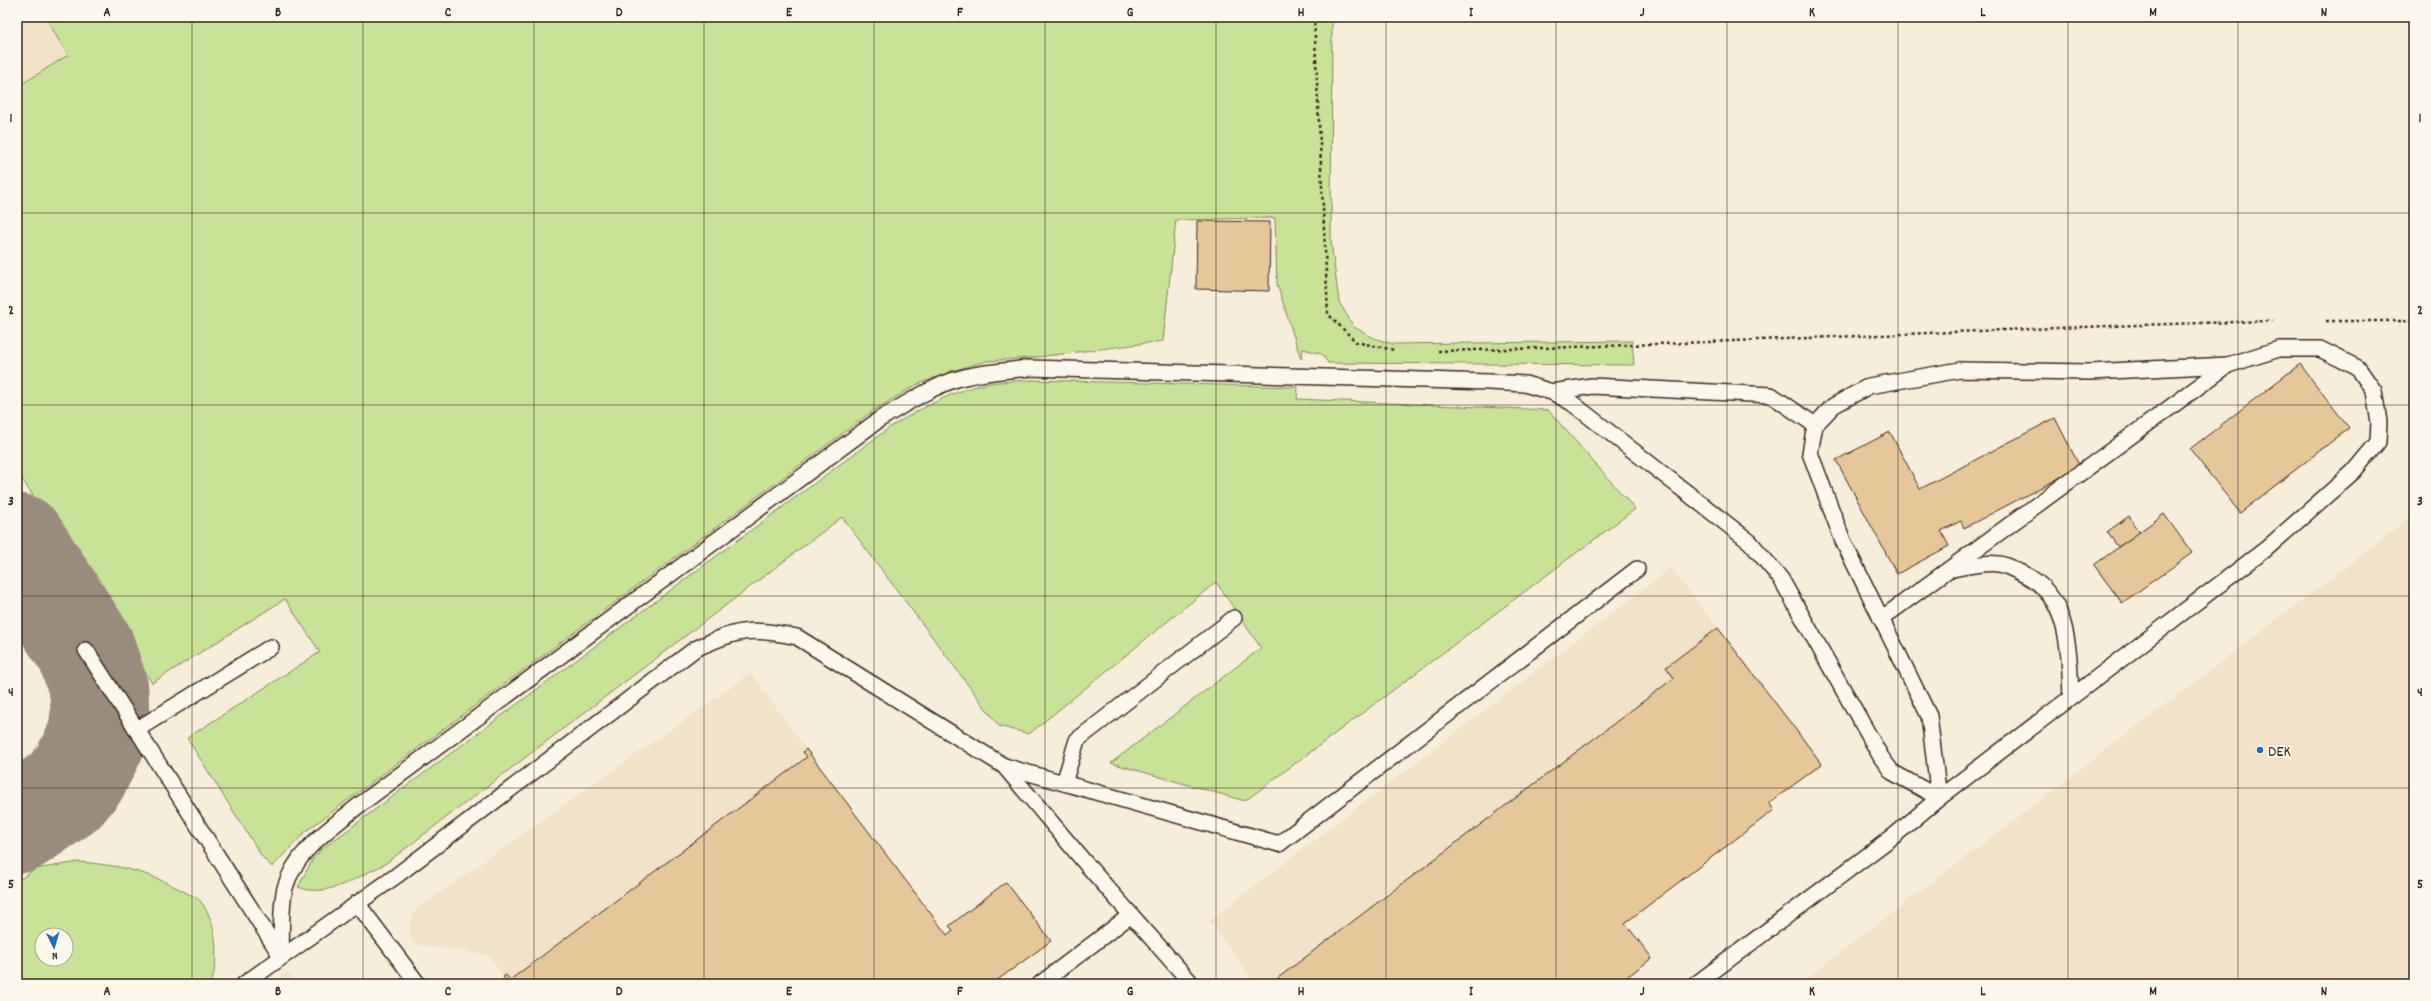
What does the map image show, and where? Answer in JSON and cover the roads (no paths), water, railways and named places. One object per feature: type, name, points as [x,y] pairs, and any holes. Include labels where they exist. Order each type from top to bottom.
[{"type":"lane","points":[[1696,984],[1895,835],[1939,798],[2266,549],[2353,472],[2378,442],[2379,422],[2374,391],[2358,368],[2320,349],[2279,349],[2228,365],[2090,372],[1960,370],[1870,386],[1832,406],[1815,425],[1810,453],[1843,541],[1929,716],[1939,798]]},
{"type":"lane","points":[[1881,619],[2228,365]]},
{"type":"lane","points":[[281,956],[285,888],[296,862],[314,842],[358,806],[633,605],[880,419],[920,396],[954,380],[988,372],[1030,368],[1489,382],[1525,384],[1552,392],[1594,418],[1750,542],[1781,579],[1881,757],[1892,772],[1939,798]]},
{"type":"lane","points":[[1552,392],[1592,386],[1771,395],[1815,425]]},
{"type":"lane","points":[[1949,570],[1968,565],[1999,564],[2026,574],[2046,588],[2058,608],[2068,645],[2071,697]]},
{"type":"lane","points":[[244,984],[281,956],[357,903],[695,649],[727,634],[762,630],[796,637],[1004,766],[1279,844],[1637,569]]},
{"type":"lane","points":[[1064,783],[1077,740],[1234,618]]},
{"type":"lane","points":[[136,730],[271,647]]},
{"type":"lane","points":[[86,650],[281,956]]},
{"type":"lane","points":[[1004,766],[1192,984]]},
{"type":"lane","points":[[357,903],[418,984]]},
{"type":"lane","points":[[1040,984],[1131,915]]},
{"type":"place","name":"DEK","points":[[2260,750]]}]
